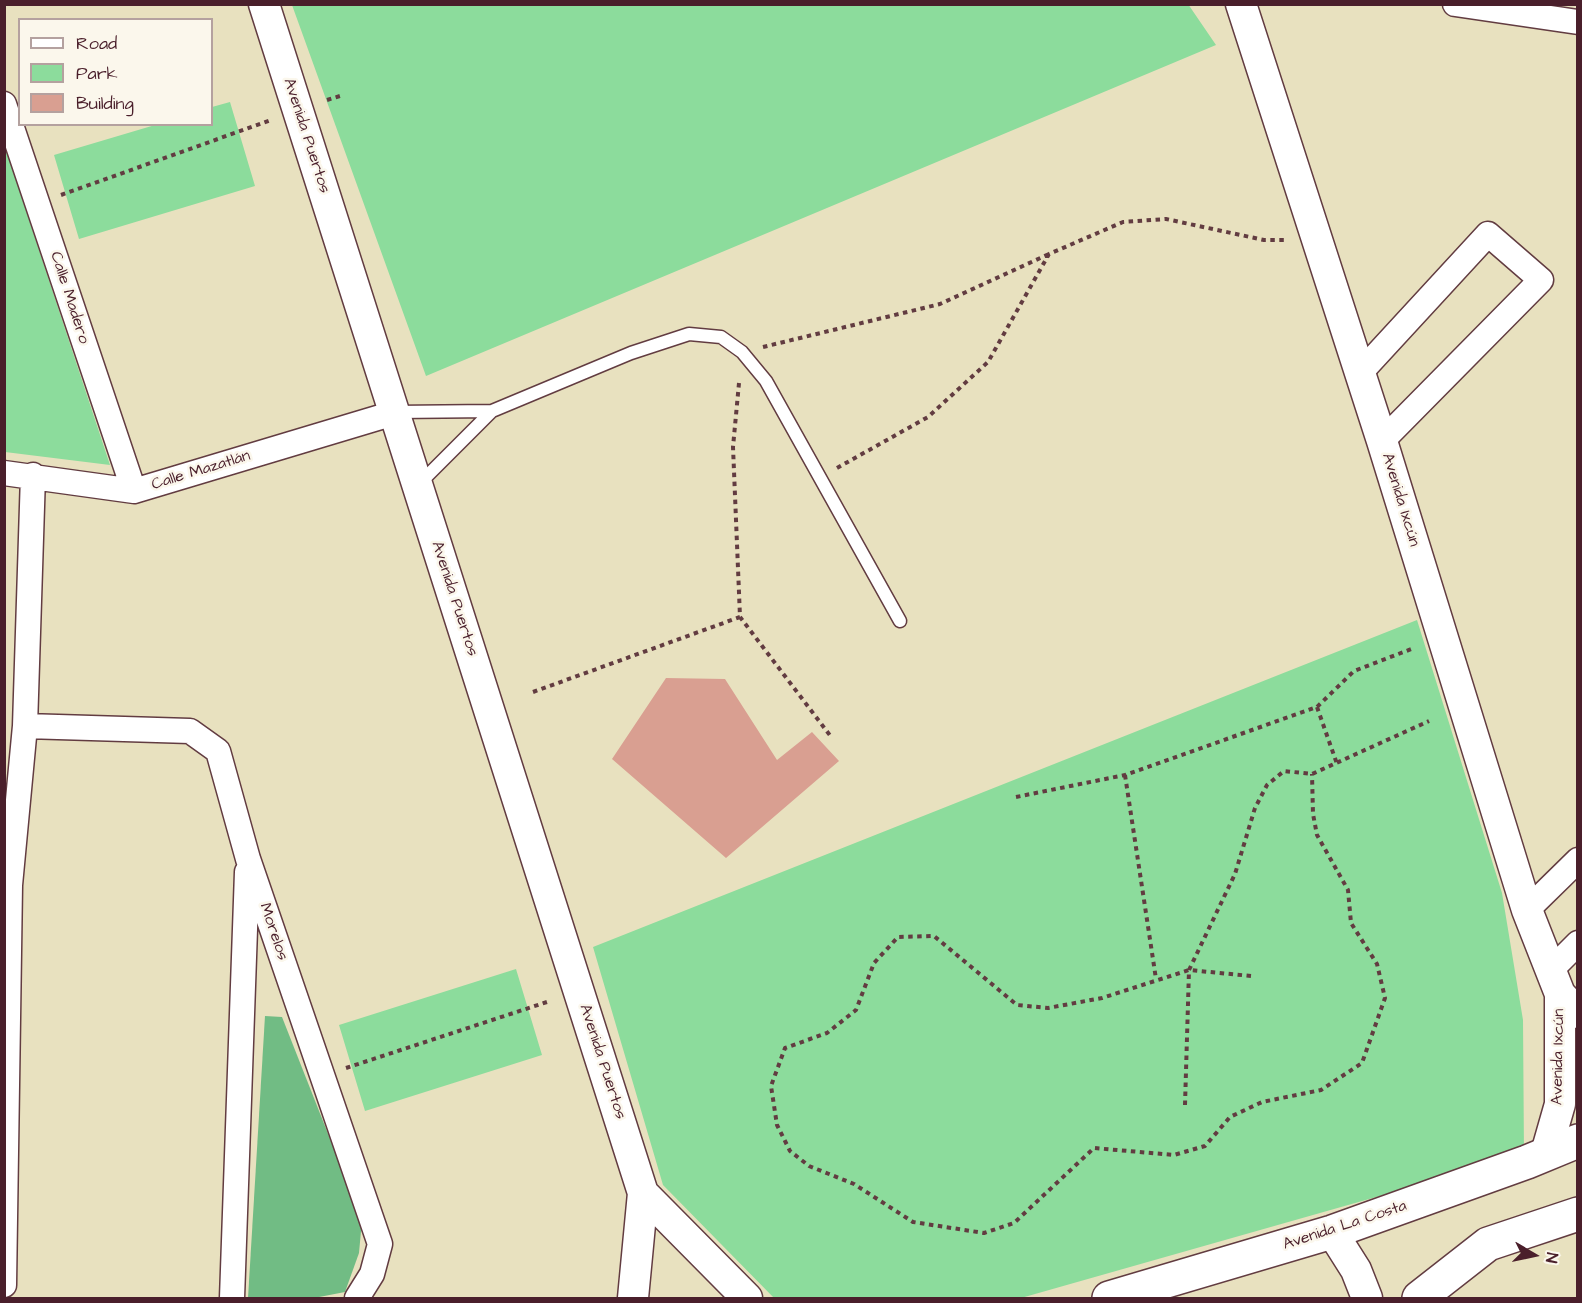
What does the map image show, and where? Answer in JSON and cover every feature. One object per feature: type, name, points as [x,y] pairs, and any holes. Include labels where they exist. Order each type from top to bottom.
[{"type":"main road","name":"Avenida La Costa","points":[[1109,1299],[1174,1288],[1578,1141]]},
{"type":"main road","points":[[1419,1299],[1488,1244],[1578,1214]]},
{"type":"street","name":"Avenida Puertos","points":[[264,4],[644,1193],[633,1299]]},
{"type":"street","name":"Avenida Ixcún","points":[[1241,4],[1382,441],[1527,910],[1563,993],[1560,1104],[1546,1153]]},
{"type":"street","points":[[1455,4],[1578,22]]},
{"type":"street","name":"Calle Madero","points":[[4,104],[134,491]]},
{"type":"street","points":[[1359,374],[1488,234],[1541,280],[1382,441]]},
{"type":"street","name":"Calle Mazatlán","points":[[4,473],[33,475],[134,491],[394,412]]},
{"type":"street","points":[[4,1286],[7,885],[25,726],[33,475]]},
{"type":"street","name":"Morelos","points":[[25,726],[190,731],[218,751],[248,859],[380,1244],[372,1274],[357,1299]]},
{"type":"street","points":[[232,1299],[248,859]]},
{"type":"street","points":[[1527,910],[1578,860]]},
{"type":"street","points":[[1563,993],[1578,943]]},
{"type":"street","name":"Avenida Puertos","points":[[644,1193],[747,1299]]},
{"type":"street","points":[[1332,1232],[1356,1270],[1367,1299]]},
{"type":"lane","points":[[394,412],[492,411],[631,353],[689,334],[721,337],[742,352],[766,381],[818,478],[900,621]]},
{"type":"lane","points":[[418,485],[492,411]]},
{"type":"path","points":[[38,203],[340,96]]},
{"type":"path","points":[[832,738],[740,616],[733,447],[742,352],[940,304],[1123,222],[1166,219],[1264,240],[1318,240]]},
{"type":"path","points":[[818,478],[928,417],[988,362],[1049,254]]},
{"type":"path","points":[[533,692],[740,616]]},
{"type":"path","points":[[1016,797],[1125,775],[1317,707],[1354,671],[1443,637]]},
{"type":"path","points":[[1317,707],[1337,764]]},
{"type":"path","points":[[1185,1105],[1189,970],[1235,874],[1256,808],[1267,785],[1284,771],[1312,774],[1429,721]]},
{"type":"path","points":[[1251,976],[1189,970],[1102,998],[1048,1008],[1017,1005],[933,936],[898,937],[874,963],[856,1010],[827,1033],[784,1048],[771,1086],[777,1125],[790,1151],[809,1166],[854,1184],[913,1222],[984,1233],[1014,1223],[1094,1149],[1174,1155],[1205,1146],[1230,1117],[1262,1102],[1322,1090],[1362,1063],[1385,998],[1377,964],[1351,923],[1348,890],[1317,835],[1313,813],[1312,774]]},
{"type":"path","points":[[1125,775],[1156,980]]},
{"type":"path","points":[[322,1076],[579,991]]},
{"type":"green space","points":[[1188,4],[1216,45],[426,376],[292,5]]},
{"type":"green space","points":[[230,102],[255,186],[79,239],[54,155],[152,126],[213,126],[213,107]]},
{"type":"green space","points":[[5,147],[110,465],[5,452]]},
{"type":"green space","points":[[1417,620],[1502,893],[1523,1020],[1524,1155],[1021,1298],[774,1298],[663,1185],[593,947]]},
{"type":"green space","points":[[516,969],[542,1055],[365,1111],[339,1025]]},
{"type":"green space","points":[[265,1016],[282,1017],[362,1220],[359,1253],[345,1292],[314,1298],[248,1298]]},
{"type":"building","points":[[666,678],[725,679],[777,760],[812,732],[839,761],[726,858],[612,759]]}]
